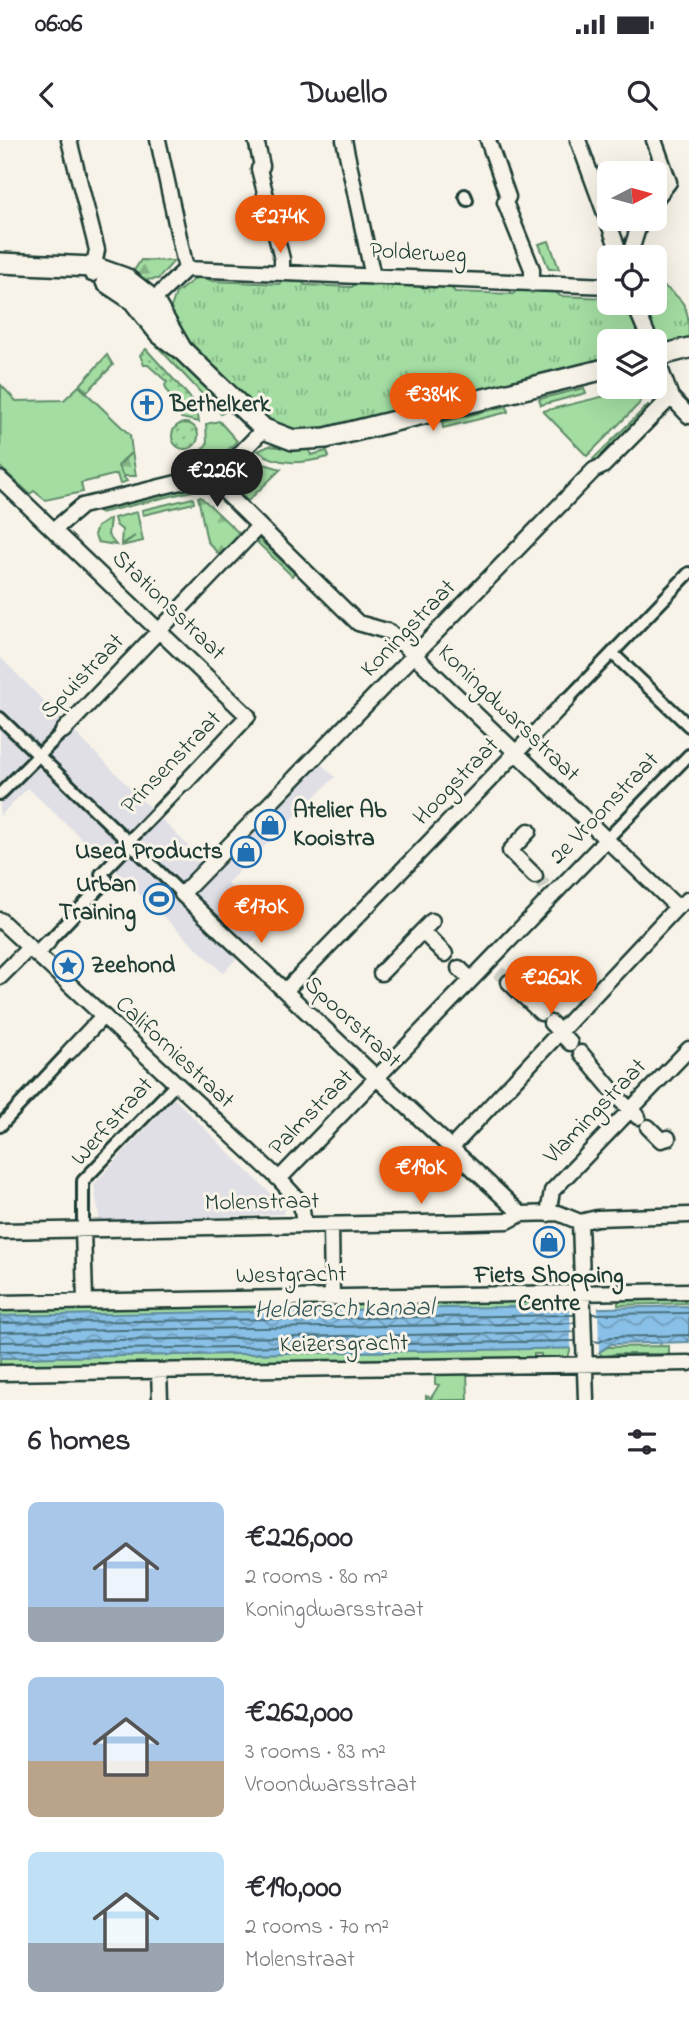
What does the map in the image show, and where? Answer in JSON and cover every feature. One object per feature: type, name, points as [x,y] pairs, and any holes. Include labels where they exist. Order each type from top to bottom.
[{"type":"main road","points":[[0,263],[70,266],[125,278],[182,350],[264,429],[293,440],[326,438],[597,371]]},
{"type":"main road","points":[[667,351],[689,348]]},
{"type":"street","points":[[69,140],[97,250],[93,271]]},
{"type":"street","points":[[148,305],[186,269],[158,140]]},
{"type":"street","points":[[257,140],[262,166],[259,169],[282,259],[282,272]]},
{"type":"street","points":[[344,140],[373,277]]},
{"type":"street","points":[[488,140],[508,197],[505,202],[532,269],[531,284]]},
{"type":"street","points":[[578,140],[617,245]]},
{"type":"street","points":[[654,140],[662,161]]},
{"type":"street","name":"Polderweg","points":[[186,269],[597,286]]},
{"type":"street","points":[[667,386],[671,397],[689,416]]},
{"type":"street","name":"Koningstraat","points":[[182,894],[594,470],[603,466],[671,397]]},
{"type":"street","points":[[55,528],[82,506],[222,472],[264,429]]},
{"type":"street","name":"Koningdwarsstraat","points":[[222,472],[221,483],[227,494],[358,623],[390,632],[606,840],[683,903]]},
{"type":"street","name":"Stationsstraat","points":[[0,479],[55,528],[248,716]]},
{"type":"street","name":"Spuistraat","points":[[0,794],[259,526]]},
{"type":"street","name":"Hoogstraat","points":[[285,991],[689,573]]},
{"type":"street","points":[[612,653],[689,726]]},
{"type":"street","name":"Prinsenstraat","points":[[48,942],[107,880],[101,874],[248,716]]},
{"type":"street","name":"Spoorstraat","points":[[0,718],[182,894],[522,1214]]},
{"type":"street","name":"2e Vroonstraat","points":[[378,1079],[471,980],[498,972],[545,886],[606,840],[689,755]]},
{"type":"street","name":"2e Vroonstraat","points":[[529,831],[510,851],[545,886]]},
{"type":"street","points":[[450,1148],[551,1022],[683,903]]},
{"type":"street","name":"Californiestraat","points":[[0,920],[174,1086],[279,1180],[301,1203],[304,1225]]},
{"type":"street","points":[[381,973],[427,926],[445,954]]},
{"type":"street","points":[[0,977],[48,942]]},
{"type":"street","points":[[459,968],[471,980]]},
{"type":"street","points":[[498,972],[551,1022],[662,1144]]},
{"type":"street","points":[[0,1126],[102,1017]]},
{"type":"street","name":"Vlamingstraat","points":[[548,1214],[552,1191],[689,1049]]},
{"type":"street","name":"Palmstraat","points":[[279,1180],[370,1083],[378,1079]]},
{"type":"street","name":"Werfstraat","points":[[83,1229],[83,1181],[174,1086]]},
{"type":"street","name":"Molenstraat","points":[[0,1230],[498,1221],[522,1214],[566,1214],[580,1222],[597,1218],[689,1215]]},
{"type":"street","points":[[580,1222],[586,1400]]},
{"type":"street","points":[[331,1225],[332,1298]]},
{"type":"street","points":[[83,1229],[85,1301]]},
{"type":"street","name":"Westgracht","points":[[0,1303],[332,1298],[583,1299],[689,1291]]},
{"type":"street","name":"Keizersgracht","points":[[0,1373],[585,1358],[689,1363]]},
{"type":"street","points":[[159,1371],[160,1400]]},
{"type":"shaded area","points":[[0,657],[212,870],[318,761],[335,777],[227,883],[268,925],[223,973],[28,788],[0,816]]},
{"type":"shaded area","points":[[174,1098],[284,1207],[283,1214],[100,1223],[94,1184]]},
{"type":"green space","points":[[549,241],[559,269],[549,269],[539,244]]},
{"type":"green space","points":[[141,260],[174,261],[158,279],[142,280],[131,275]]},
{"type":"green space","points":[[200,275],[212,281],[281,284],[283,278],[300,279],[305,285],[352,287],[358,281],[449,285],[455,292],[513,294],[519,288],[554,290],[560,296],[597,298],[597,315],[667,315],[667,289],[684,304],[689,341],[667,346],[667,329],[597,329],[597,363],[457,398],[456,392],[432,398],[433,405],[330,430],[291,430],[270,422],[193,349],[169,313],[176,293]]},
{"type":"green space","points":[[140,323],[232,407],[221,414],[140,328]]},
{"type":"green space","points":[[146,349],[196,404],[199,422],[181,418],[174,395],[169,395],[165,385],[167,382],[148,365],[144,365],[140,355]]},
{"type":"green space","points":[[107,355],[113,365],[87,392],[80,385]]},
{"type":"green space","points":[[1,385],[16,401],[64,400],[79,386],[130,435],[132,452],[122,461],[123,476],[127,481],[120,484],[117,474],[81,483],[83,492],[45,500],[34,491],[30,494],[0,467]]},
{"type":"green space","points":[[584,388],[586,393],[541,405],[539,399]]},
{"type":"green space","points":[[597,398],[641,399],[639,404],[587,456],[543,411]]},
{"type":"green space","points":[[648,405],[652,409],[597,464],[593,459]]},
{"type":"green space","points":[[507,406],[508,412],[443,428],[442,422]]},
{"type":"green space","points":[[219,421],[237,441],[216,462],[199,468],[196,456],[207,444],[206,424]]},
{"type":"green space","points":[[185,423],[194,427],[198,436],[194,445],[185,449],[176,445],[172,436],[176,427]]},
{"type":"green space","points":[[269,446],[309,450],[311,455],[327,451],[329,457],[284,462],[258,451]]},
{"type":"green space","points":[[132,452],[136,476],[123,476],[118,466]]},
{"type":"green space","points":[[253,456],[264,464],[281,469],[248,501],[240,494],[236,496],[230,482]]},
{"type":"green space","points":[[190,485],[192,491],[100,513],[98,508]]},
{"type":"green space","points":[[198,497],[241,535],[221,557],[207,541]]},
{"type":"green space","points":[[193,498],[194,503],[143,515],[142,510]]},
{"type":"green space","points":[[137,512],[143,541],[121,546],[135,536],[121,544],[122,530],[116,525],[114,518]]},
{"type":"green space","points":[[110,519],[108,535],[116,545],[98,542],[94,535],[97,527]]},
{"type":"green space","points":[[258,538],[294,573],[292,576],[256,541]]},
{"type":"green space","points":[[689,1295],[689,1303],[618,1305],[618,1296]]},
{"type":"green space","points":[[564,1299],[570,1308],[0,1316],[0,1305]]},
{"type":"green space","points":[[669,1346],[669,1354],[615,1354],[603,1357],[599,1352],[608,1347]]},
{"type":"green space","points":[[571,1348],[568,1358],[541,1358],[541,1354],[534,1354],[534,1358],[0,1367],[0,1358]]},
{"type":"green space","points":[[467,1372],[468,1400],[426,1400],[426,1396],[431,1398],[439,1385],[435,1384],[435,1373]]},
{"type":"water","name":"Heldersch kanaal","points":[[559,1306],[562,1309],[689,1306],[689,1342],[611,1344],[599,1352],[593,1348],[0,1358],[0,1316]]},
{"type":"pier","points":[[598,1306],[599,1352],[571,1352],[570,1307]]},
{"type":"tunnel","points":[[535,876],[545,886]]},
{"type":"tunnel","points":[[498,972],[509,982]]},
{"type":"place","name":"Bethelkerk","points":[[147,405]]},
{"type":"place","name":"Atelier Ab Kooistra","points":[[270,825]]},
{"type":"place","name":"Used Products","points":[[246,852]]},
{"type":"place","name":"Urban Training","points":[[159,899]]},
{"type":"place","name":"Zeehond","points":[[68,966]]},
{"type":"place","name":"Fiets Shopping Centre","points":[[549,1242]]}]
